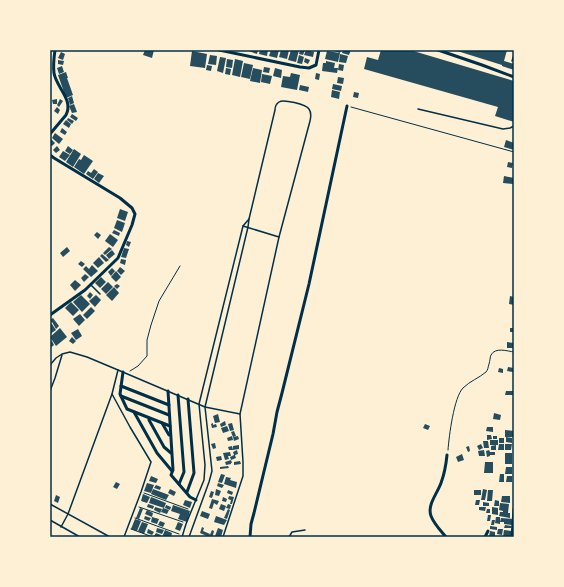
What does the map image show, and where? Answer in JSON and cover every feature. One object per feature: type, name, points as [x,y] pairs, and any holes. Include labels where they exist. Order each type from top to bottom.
[{"type":"street","points":[[50,134],[68,111],[67,100],[56,79],[54,71],[55,50]]},
{"type":"street","points":[[219,50],[309,68],[316,65],[319,50]]},
{"type":"street","points":[[438,50],[514,76]]},
{"type":"street","points":[[250,537],[251,524],[309,284],[348,106]]},
{"type":"street","points":[[50,155],[120,198],[132,208],[135,214],[118,258],[85,290],[50,315]]},
{"type":"street","points":[[124,373],[120,394],[127,409],[170,426]]},
{"type":"street","points":[[121,386],[168,405]]},
{"type":"street","points":[[168,390],[172,453],[171,474],[190,497],[196,500]]},
{"type":"street","points":[[178,395],[184,472],[179,484]]},
{"type":"street","points":[[121,396],[169,416]]},
{"type":"street","points":[[187,492],[194,473],[188,399]]},
{"type":"street","points":[[134,411],[157,453],[172,471]]},
{"type":"street","points":[[149,418],[164,447],[172,453]]},
{"type":"street","points":[[162,423],[170,436]]},
{"type":"street","points":[[446,537],[433,521],[430,514],[430,506],[441,484],[448,456]]},
{"type":"street","points":[[512,537],[514,509]]},
{"type":"street","points":[[485,537],[488,531]]},
{"type":"lane","points":[[512,61],[514,55]]},
{"type":"lane","points":[[189,537],[212,471],[205,407],[276,105],[283,100],[305,105],[311,116],[279,237],[240,414],[243,476],[223,537]]},
{"type":"lane","points":[[418,109],[503,129],[514,126]]},
{"type":"lane","points":[[182,536],[207,471],[199,404],[243,226],[249,219]]},
{"type":"lane","points":[[243,226],[279,237]]},
{"type":"lane","points":[[90,284],[100,294]]},
{"type":"lane","points":[[50,365],[62,354],[70,352],[87,357],[168,390],[205,407],[240,414]]},
{"type":"lane","points":[[50,391],[62,354]]},
{"type":"lane","points":[[61,527],[68,514],[112,394],[118,370]]},
{"type":"lane","points":[[112,394],[151,462],[142,492],[124,537]]},
{"type":"lane","points":[[207,471],[212,471]]},
{"type":"lane","points":[[50,504],[110,537]]},
{"type":"lane","points":[[50,520],[80,537]]},
{"type":"lane","points":[[289,537],[292,532],[305,530]]},
{"type":"path","points":[[348,106],[514,152]]},
{"type":"path","points":[[124,373],[138,366],[147,356],[147,340],[159,301],[180,266]]},
{"type":"path","points":[[448,456],[450,426],[459,393],[462,388],[488,370],[493,352],[496,350],[504,350],[514,352]]},
{"type":"path","points":[[142,492],[192,511]]},
{"type":"path","points":[[136,506],[186,524]]},
{"type":"path","points":[[132,517],[182,536]]},
{"type":"path","points":[[128,528],[153,537]]},
{"type":"building","points":[[145,50],[154,50],[152,58],[143,55]]},
{"type":"building","points":[[249,50],[258,50],[257,54]]},
{"type":"building","points":[[260,50],[268,50],[267,56],[259,54]]},
{"type":"building","points":[[271,50],[279,50],[277,58],[269,56]]},
{"type":"building","points":[[281,50],[289,50],[287,59],[279,57]]},
{"type":"building","points":[[291,50],[299,50],[296,62],[288,60]]},
{"type":"building","points":[[300,50],[305,50],[303,55],[299,54]]},
{"type":"building","points":[[306,50],[314,52],[313,57],[304,55]]},
{"type":"building","points":[[331,50],[341,50],[340,53]]},
{"type":"building","points":[[343,50],[351,50],[349,55],[342,53]]},
{"type":"building","points":[[381,50],[410,50],[514,81],[514,122],[495,116],[498,107],[364,69],[367,57],[378,60]]},
{"type":"building","points":[[454,50],[507,50],[504,61],[514,64],[514,70],[502,65]]},
{"type":"building","points":[[192,51],[207,54],[205,68],[190,66]]},
{"type":"building","points":[[327,51],[340,53],[338,62],[325,59]]},
{"type":"building","points":[[61,52],[65,54],[63,60],[58,58]]},
{"type":"building","points":[[340,54],[348,56],[346,63],[339,62]]},
{"type":"building","points":[[210,55],[217,56],[216,65],[208,64]]},
{"type":"building","points":[[299,55],[304,57],[302,64],[297,63]]},
{"type":"building","points":[[220,57],[226,58],[223,73],[217,71]]},
{"type":"building","points":[[305,58],[310,60],[308,64],[304,62]]},
{"type":"building","points":[[227,59],[233,60],[232,68],[226,67]]},
{"type":"building","points":[[235,59],[243,61],[240,77],[232,75]]},
{"type":"building","points":[[58,60],[64,61],[63,65],[58,64]]},
{"type":"building","points":[[326,61],[335,63],[334,68],[338,68],[337,73],[322,71],[323,63],[326,63]]},
{"type":"building","points":[[244,63],[253,65],[250,79],[241,77]]},
{"type":"building","points":[[339,64],[344,65],[343,71],[338,70]]},
{"type":"building","points":[[207,65],[212,66],[211,71],[206,70]]},
{"type":"building","points":[[62,66],[64,72],[59,74],[57,68]]},
{"type":"building","points":[[264,67],[270,68],[269,73],[263,72]]},
{"type":"building","points":[[226,68],[231,69],[230,75],[225,74]]},
{"type":"building","points":[[253,68],[262,70],[260,83],[250,81]]},
{"type":"building","points":[[275,68],[282,70],[281,78],[273,76]]},
{"type":"building","points":[[66,72],[73,95],[66,98],[58,75]]},
{"type":"building","points":[[291,73],[300,75],[297,90],[281,87],[283,76],[290,77]]},
{"type":"building","points":[[316,73],[320,74],[319,80],[315,79]]},
{"type":"building","points":[[262,74],[272,76],[270,84],[261,82]]},
{"type":"building","points":[[338,77],[344,78],[343,84],[337,83]]},
{"type":"building","points":[[333,84],[342,86],[341,91],[332,89]]},
{"type":"building","points":[[300,85],[309,87],[308,92],[299,90]]},
{"type":"building","points":[[332,90],[340,92],[339,99],[331,97]]},
{"type":"building","points":[[354,92],[359,93],[358,98],[353,97]]},
{"type":"building","points":[[72,96],[74,103],[70,105],[68,98]]},
{"type":"building","points":[[57,99],[57,104],[53,104],[52,100]]},
{"type":"building","points":[[60,99],[63,101],[59,107],[57,105]]},
{"type":"building","points":[[74,104],[77,112],[72,113],[69,106]]},
{"type":"building","points":[[57,107],[60,110],[58,114],[54,111]]},
{"type":"building","points":[[72,114],[78,118],[76,121],[70,117]]},
{"type":"building","points":[[68,118],[74,121],[72,124],[67,120]]},
{"type":"building","points":[[66,120],[71,124],[69,128],[63,124]]},
{"type":"building","points":[[62,128],[67,132],[65,135],[60,132]]},
{"type":"building","points":[[55,133],[63,139],[59,144],[52,138]]},
{"type":"building","points":[[50,138],[55,143],[52,146],[50,144]]},
{"type":"building","points":[[506,140],[514,143],[514,150],[504,147]]},
{"type":"building","points":[[57,146],[60,150],[56,153],[53,150]]},
{"type":"building","points":[[68,146],[73,150],[70,154],[65,151]]},
{"type":"building","points":[[74,149],[81,154],[73,167],[66,162]]},
{"type":"building","points":[[63,151],[70,155],[65,161],[59,157]]},
{"type":"building","points":[[84,155],[93,161],[84,174],[74,167],[79,159],[81,160]]},
{"type":"building","points":[[508,162],[513,163],[512,168],[507,167]]},
{"type":"building","points":[[94,169],[98,172],[93,179],[86,174],[88,171],[91,173]]},
{"type":"building","points":[[98,173],[104,176],[99,183],[94,179]]},
{"type":"building","points":[[504,176],[514,178],[513,184],[503,183]]},
{"type":"building","points":[[120,209],[128,212],[125,221],[117,218]]},
{"type":"building","points":[[117,220],[125,223],[122,232],[114,228]]},
{"type":"building","points":[[114,230],[120,233],[119,236],[112,233]]},
{"type":"building","points":[[97,232],[101,235],[98,239],[94,235]]},
{"type":"building","points":[[110,234],[118,240],[113,247],[105,241]]},
{"type":"building","points":[[127,241],[131,242],[129,247],[126,245]]},
{"type":"building","points":[[67,247],[70,251],[63,257],[60,253]]},
{"type":"building","points":[[109,247],[112,249],[105,255],[103,253]]},
{"type":"building","points":[[124,248],[129,249],[126,258],[121,257]]},
{"type":"building","points":[[112,250],[115,254],[109,259],[106,255]]},
{"type":"building","points":[[102,254],[109,260],[106,262],[100,256]]},
{"type":"building","points":[[99,257],[104,263],[98,268],[93,263]]},
{"type":"building","points":[[121,259],[126,260],[125,265],[120,263]]},
{"type":"building","points":[[81,261],[85,264],[82,267],[78,264]]},
{"type":"building","points":[[92,265],[98,271],[91,277],[83,269],[86,266],[89,269]]},
{"type":"building","points":[[120,267],[125,271],[121,275],[117,271]]},
{"type":"building","points":[[112,268],[115,271],[111,276],[108,272]]},
{"type":"building","points":[[116,271],[121,277],[116,282],[111,277]]},
{"type":"building","points":[[85,274],[89,277],[84,282],[81,278]]},
{"type":"building","points":[[101,277],[106,282],[100,288],[95,283]]},
{"type":"building","points":[[75,280],[81,285],[75,291],[70,285]]},
{"type":"building","points":[[108,282],[113,287],[106,294],[101,289]]},
{"type":"building","points":[[117,284],[120,286],[117,289],[114,286]]},
{"type":"building","points":[[114,287],[119,293],[112,301],[106,295]]},
{"type":"building","points":[[90,292],[93,295],[90,299],[87,296]]},
{"type":"building","points":[[81,295],[90,304],[82,312],[73,302]]},
{"type":"building","points":[[96,295],[101,300],[95,307],[89,301]]},
{"type":"building","points":[[510,296],[514,297],[514,305],[509,304]]},
{"type":"building","points":[[71,302],[79,310],[73,316],[65,308]]},
{"type":"building","points":[[91,307],[95,311],[87,319],[83,315]]},
{"type":"building","points":[[80,314],[85,320],[79,326],[73,319]]},
{"type":"building","points":[[53,318],[59,326],[56,329],[52,322],[50,323],[50,320]]},
{"type":"building","points":[[52,324],[56,330],[50,334],[50,325]]},
{"type":"building","points":[[60,328],[67,337],[56,346],[50,337]]},
{"type":"building","points":[[510,328],[514,328],[513,332],[510,332]]},
{"type":"building","points":[[78,329],[82,336],[76,340],[71,333]]},
{"type":"building","points":[[72,337],[76,341],[73,344],[69,341]]},
{"type":"building","points":[[52,341],[54,345],[50,348],[50,343]]},
{"type":"building","points":[[507,342],[514,343],[514,348],[507,348]]},
{"type":"building","points":[[508,367],[514,368],[513,372],[507,371]]},
{"type":"building","points":[[499,368],[503,369],[503,373],[498,372]]},
{"type":"building","points":[[506,391],[513,391],[513,395],[505,395]]},
{"type":"building","points":[[494,413],[501,415],[500,420],[493,419]]},
{"type":"building","points":[[218,414],[220,422],[215,423],[213,416]]},
{"type":"building","points":[[225,421],[226,425],[221,427],[220,424]]},
{"type":"building","points":[[213,423],[213,425],[216,424],[217,427],[212,428],[211,424]]},
{"type":"building","points":[[232,423],[234,430],[230,431],[228,424]]},
{"type":"building","points":[[425,424],[430,426],[428,430],[423,428]]},
{"type":"building","points":[[227,426],[229,431],[223,433],[221,428]]},
{"type":"building","points":[[487,427],[493,427],[493,432],[486,431]]},
{"type":"building","points":[[505,430],[514,431],[514,437],[505,437]]},
{"type":"building","points":[[234,431],[236,436],[233,437],[231,432]]},
{"type":"building","points":[[487,435],[491,435],[492,439],[487,440]]},
{"type":"building","points":[[232,436],[233,440],[228,441],[227,438]]},
{"type":"building","points":[[238,436],[239,439],[234,441],[233,437]]},
{"type":"building","points":[[493,436],[497,436],[497,439],[493,439]]},
{"type":"building","points":[[506,437],[512,438],[512,443],[506,442]]},
{"type":"building","points":[[499,438],[504,438],[504,443],[499,443]]},
{"type":"building","points":[[490,440],[498,440],[498,445],[490,445]]},
{"type":"building","points":[[483,441],[488,441],[489,448],[484,448]]},
{"type":"building","points":[[215,443],[216,448],[213,449],[211,444]]},
{"type":"building","points":[[481,444],[483,448],[479,450],[477,446]]},
{"type":"building","points":[[499,444],[504,444],[504,450],[498,450]]},
{"type":"building","points":[[505,444],[512,444],[511,450],[505,450]]},
{"type":"building","points":[[239,445],[239,449],[233,450],[233,446]]},
{"type":"building","points":[[496,445],[496,450],[491,450],[491,446]]},
{"type":"building","points":[[232,446],[233,450],[229,450],[228,447]]},
{"type":"building","points":[[469,446],[470,451],[468,452],[466,447]]},
{"type":"building","points":[[237,450],[238,454],[235,455],[236,458],[231,460],[230,457],[234,455],[233,452]]},
{"type":"building","points":[[484,450],[485,456],[479,456],[478,451]]},
{"type":"building","points":[[489,450],[490,452],[495,452],[495,455],[490,455],[487,457],[486,451]]},
{"type":"building","points":[[230,452],[231,456],[228,456],[229,459],[225,460],[223,453]]},
{"type":"building","points":[[505,453],[512,453],[512,464],[505,464]]},
{"type":"building","points":[[462,454],[464,460],[458,462],[456,457]]},
{"type":"building","points":[[221,456],[222,460],[217,461],[216,457]]},
{"type":"building","points":[[231,460],[231,464],[226,465],[225,462]]},
{"type":"building","points":[[240,461],[241,464],[234,465],[234,462]]},
{"type":"building","points":[[485,462],[493,462],[493,473],[484,473]]},
{"type":"building","points":[[228,466],[229,468],[220,469],[220,467]]},
{"type":"building","points":[[506,467],[512,467],[512,474],[505,474]]},
{"type":"building","points":[[221,474],[225,475],[222,483],[218,482]]},
{"type":"building","points":[[500,474],[504,474],[504,482],[499,482]]},
{"type":"building","points":[[151,476],[158,479],[156,483],[149,481]]},
{"type":"building","points":[[507,476],[512,476],[512,482],[506,482]]},
{"type":"building","points":[[226,477],[237,482],[236,488],[224,484]]},
{"type":"building","points":[[116,482],[120,484],[117,489],[113,487]]},
{"type":"building","points":[[147,483],[154,485],[151,493],[144,491]]},
{"type":"building","points":[[218,483],[224,485],[222,488],[217,486]]},
{"type":"building","points":[[156,485],[161,487],[160,490],[154,488]]},
{"type":"building","points":[[153,489],[169,495],[166,500],[151,494]]},
{"type":"building","points":[[170,489],[176,492],[174,496],[168,493]]},
{"type":"building","points":[[216,489],[221,491],[219,496],[215,495]]},
{"type":"building","points":[[483,489],[487,490],[485,500],[481,500]]},
{"type":"building","points":[[228,490],[233,492],[232,495],[227,493]]},
{"type":"building","points":[[474,490],[481,490],[481,495],[474,495]]},
{"type":"building","points":[[488,490],[493,490],[492,501],[487,501]]},
{"type":"building","points":[[211,491],[214,492],[212,498],[209,497]]},
{"type":"building","points":[[143,494],[150,497],[147,503],[141,501]]},
{"type":"building","points":[[56,495],[60,497],[58,503],[54,501]]},
{"type":"building","points":[[229,496],[234,497],[232,504],[230,504],[231,500],[228,499]]},
{"type":"building","points":[[502,496],[510,496],[510,503],[501,502]]},
{"type":"building","points":[[151,497],[166,503],[164,508],[149,503]]},
{"type":"building","points":[[223,497],[227,499],[226,502],[222,501]]},
{"type":"building","points":[[212,499],[219,501],[217,505],[214,503],[212,509],[209,508]]},
{"type":"building","points":[[185,500],[192,502],[190,508],[183,505]]},
{"type":"building","points":[[476,500],[480,500],[479,505],[475,505]]},
{"type":"building","points":[[495,500],[499,501],[499,506],[494,506]]},
{"type":"building","points":[[483,502],[489,503],[489,506],[483,506]]},
{"type":"building","points":[[500,503],[509,504],[508,513],[510,513],[510,518],[499,516],[500,512],[503,512],[499,510]]},
{"type":"building","points":[[148,504],[154,506],[153,509],[147,507]]},
{"type":"building","points":[[221,504],[226,506],[224,511],[219,509]]},
{"type":"building","points":[[228,504],[231,505],[230,509],[226,508]]},
{"type":"building","points":[[166,505],[171,507],[170,510],[165,508]]},
{"type":"building","points":[[173,505],[190,511],[187,522],[178,519],[180,514],[171,511]]},
{"type":"building","points":[[155,507],[162,509],[160,513],[154,510]]},
{"type":"building","points":[[479,507],[486,507],[485,511],[479,510]]},
{"type":"building","points":[[492,507],[498,508],[498,515],[492,514]]},
{"type":"building","points":[[140,508],[143,509],[139,519],[136,518]]},
{"type":"building","points":[[163,508],[169,510],[167,514],[161,512]]},
{"type":"building","points":[[228,509],[230,510],[227,519],[224,518]]},
{"type":"building","points":[[487,509],[490,509],[490,513],[486,513]]},
{"type":"building","points":[[147,510],[153,513],[152,517],[145,514]]},
{"type":"building","points":[[202,511],[210,514],[208,519],[200,516]]},
{"type":"building","points":[[488,515],[491,515],[490,521],[487,521]]},
{"type":"building","points":[[145,516],[151,518],[149,521],[144,519]]},
{"type":"building","points":[[216,516],[227,520],[224,525],[214,522]]},
{"type":"building","points":[[152,517],[159,519],[157,524],[151,522]]},
{"type":"building","points":[[496,517],[500,517],[500,524],[495,523]]},
{"type":"building","points":[[501,518],[513,519],[512,525],[500,522]]},
{"type":"building","points":[[135,519],[141,521],[137,531],[131,529]]},
{"type":"building","points":[[492,520],[495,520],[494,525],[491,525]]},
{"type":"building","points":[[160,521],[165,523],[163,527],[158,525]]},
{"type":"building","points":[[142,522],[148,524],[144,534],[138,531]]},
{"type":"building","points":[[178,522],[183,524],[180,531],[175,529]]},
{"type":"building","points":[[505,525],[512,526],[511,528],[504,528]]},
{"type":"building","points":[[490,526],[497,527],[497,530],[490,529]]},
{"type":"building","points":[[202,527],[204,528],[203,531],[210,534],[209,537],[200,533]]},
{"type":"building","points":[[157,528],[164,530],[162,534],[156,532]]},
{"type":"building","points":[[218,528],[223,530],[221,537],[215,536]]},
{"type":"building","points":[[148,529],[154,532],[152,535],[147,533]]},
{"type":"building","points":[[498,529],[503,529],[502,535],[497,534]]},
{"type":"building","points":[[165,530],[172,533],[171,537],[162,537]]},
{"type":"building","points":[[212,530],[214,531],[213,535],[212,537],[209,537]]},
{"type":"building","points":[[504,530],[511,531],[511,537],[503,537]]},
{"type":"building","points":[[490,531],[495,532],[495,537],[489,537]]},
{"type":"building","points":[[156,533],[161,535],[161,537],[154,536]]}]
